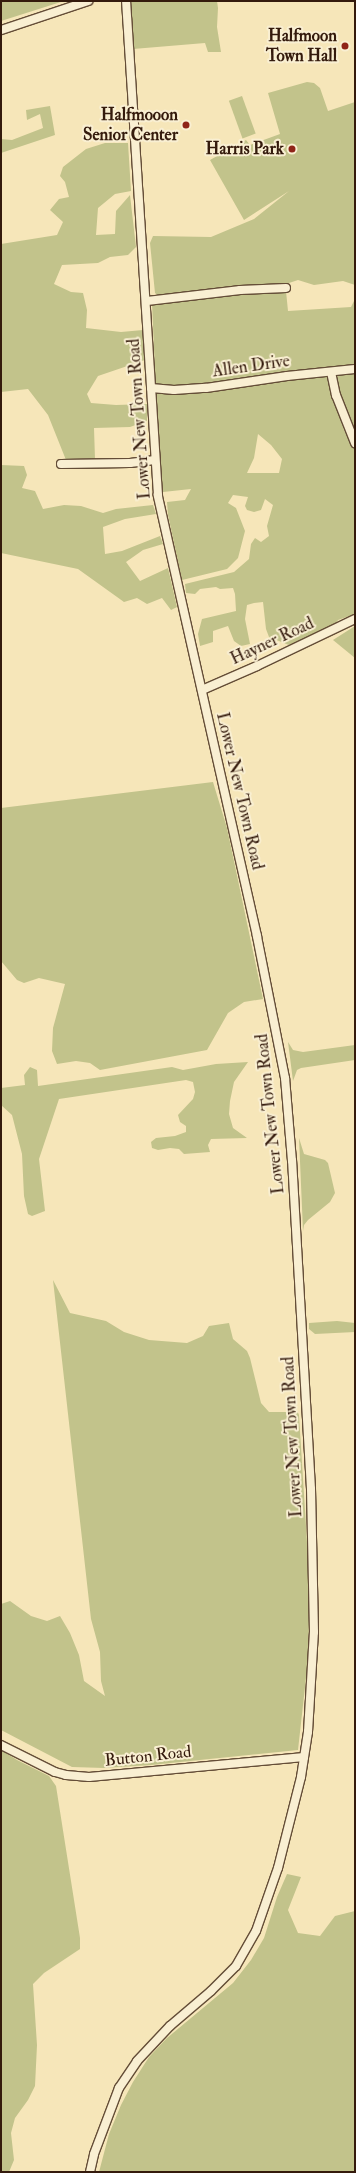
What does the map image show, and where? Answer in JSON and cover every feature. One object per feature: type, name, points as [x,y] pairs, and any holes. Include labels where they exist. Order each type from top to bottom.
[{"type":"street","points":[[1,30],[88,1]]},
{"type":"street","name":"Lower New Town Road","points":[[90,2172],[94,2154],[119,2088],[137,2061],[170,2026],[211,1992],[236,1966],[246,1951],[256,1931],[278,1868],[292,1820],[308,1732],[313,1657],[314,1584],[310,1481],[290,1127],[285,1078],[276,1026],[158,495],[154,460],[147,301],[126,1]]},
{"type":"street","points":[[147,301],[240,290],[286,288]]},
{"type":"street","name":"Allen Drive","points":[[151,388],[174,390],[206,388],[355,369]]},
{"type":"street","points":[[331,372],[336,395],[355,443]]},
{"type":"street","points":[[61,464],[130,463],[154,460]]},
{"type":"street","name":"Hayner Road","points":[[202,690],[258,666],[355,619]]},
{"type":"street","name":"Button Road","points":[[1,1745],[54,1772],[66,1775],[90,1777],[304,1757]]},
{"type":"green space","points":[[1,1],[64,1],[1,21]]},
{"type":"green space","points":[[131,1],[217,1],[217,27],[221,52],[208,52],[205,43],[133,49]]},
{"type":"green space","points":[[307,82],[314,83],[320,88],[328,111],[355,102],[355,285],[343,281],[314,285],[298,280],[280,286],[160,297],[155,293],[150,243],[153,236],[211,237],[254,219],[289,191],[244,220],[210,160],[246,140],[250,145],[280,134],[268,93]]},
{"type":"green space","points":[[242,96],[256,134],[243,138],[229,101]]},
{"type":"green space","points":[[50,106],[55,135],[1,153],[1,139],[12,140],[43,128],[40,114],[27,120],[26,110]]},
{"type":"green space","points":[[105,143],[128,143],[131,191],[115,194],[98,208],[96,235],[115,234],[116,211],[130,195],[136,247],[128,255],[110,257],[98,263],[62,265],[54,284],[71,292],[83,293],[87,310],[86,328],[121,332],[143,330],[145,360],[98,376],[87,394],[91,403],[116,405],[147,404],[147,421],[130,427],[94,428],[95,459],[66,460],[48,415],[28,389],[1,392],[1,244],[57,235],[63,222],[50,210],[59,199],[69,197],[65,182],[60,176],[63,167],[86,149]]},
{"type":"green space","points":[[286,291],[288,311],[351,307],[355,299],[355,434],[337,407],[344,430],[355,450],[355,614],[338,620],[334,626],[289,645],[269,637],[266,629],[263,602],[247,605],[245,619],[250,644],[241,646],[234,641],[228,626],[213,631],[213,642],[200,646],[198,634],[202,619],[236,611],[235,594],[233,588],[220,589],[216,587],[200,589],[195,594],[186,593],[185,584],[234,572],[249,559],[251,544],[255,538],[261,542],[269,536],[267,526],[273,505],[265,499],[261,510],[254,512],[247,510],[245,506],[248,497],[233,495],[228,503],[236,508],[245,531],[238,558],[227,569],[182,580],[168,515],[167,502],[185,500],[191,489],[163,492],[159,464],[152,303],[235,293]],"holes":[[[258,434],[271,445],[282,459],[279,473],[247,473],[254,458]]]},
{"type":"green space","points":[[1,465],[24,466],[27,475],[22,488],[35,491],[43,509],[64,505],[81,506],[103,513],[116,509],[153,505],[156,514],[125,519],[103,527],[105,554],[122,551],[160,536],[163,544],[143,550],[126,562],[140,581],[168,568],[177,607],[171,610],[162,598],[147,604],[137,598],[124,602],[78,569],[1,553]]},
{"type":"green space","points":[[355,626],[355,658],[333,640]]},
{"type":"green space","points":[[213,782],[227,828],[263,999],[244,1002],[228,1013],[207,1050],[100,1070],[90,1063],[76,1061],[57,1064],[52,1051],[53,1028],[65,984],[39,978],[24,983],[17,980],[1,961],[1,808]]},
{"type":"green space","points":[[288,1042],[293,1050],[303,1052],[355,1045],[355,1060],[301,1068],[297,1070],[293,1081]]},
{"type":"green space","points":[[248,1062],[234,1082],[229,1114],[233,1128],[247,1138],[211,1139],[208,1145],[210,1152],[184,1154],[179,1149],[170,1148],[158,1150],[152,1148],[151,1142],[156,1138],[175,1136],[186,1132],[186,1126],[180,1122],[178,1115],[193,1099],[195,1092],[193,1082],[186,1080],[59,1099],[39,1159],[45,1211],[32,1216],[28,1214],[24,1196],[22,1154],[12,1115],[1,1105],[1,1088],[25,1085],[24,1075],[30,1067],[37,1070],[38,1086],[172,1067],[183,1070],[216,1064]]},
{"type":"green space","points":[[299,1138],[304,1154],[325,1160],[328,1163],[335,1193],[330,1202],[308,1220],[304,1225],[303,1231]]},
{"type":"green space","points":[[53,1280],[70,1313],[106,1321],[124,1332],[149,1340],[187,1343],[203,1336],[209,1326],[229,1323],[233,1339],[247,1351],[250,1358],[261,1403],[269,1412],[287,1412],[296,1408],[299,1415],[308,1558],[309,1621],[308,1660],[298,1750],[151,1765],[104,1768],[72,1767],[1,1730],[1,1604],[10,1601],[31,1616],[47,1621],[60,1616],[70,1633],[79,1655],[84,1681],[105,1696],[101,1681],[100,1652],[91,1619]]},
{"type":"green space","points":[[337,1321],[355,1323],[355,1332],[315,1334],[309,1329],[309,1323]]},
{"type":"green space","points":[[1,1750],[49,1776],[56,1786],[80,1938],[80,1949],[44,1973],[33,1984],[37,2045],[35,2086],[28,2100],[15,2118],[11,2133],[14,2160],[9,2172],[1,2172]]},
{"type":"green space","points":[[287,1874],[301,1877],[288,1910],[298,1933],[320,1936],[335,1916],[355,1911],[355,2172],[99,2172],[109,2134],[121,2105],[133,2082],[149,2057],[167,2038],[233,1983],[251,1960],[264,1938],[277,1897]]},
{"type":"place","name":"Halfmoon Town Hall","points":[[345,46]]},
{"type":"place","name":"Halfmooon Senior Center","points":[[186,125]]},
{"type":"place","name":"Harris Park","points":[[292,149]]}]
